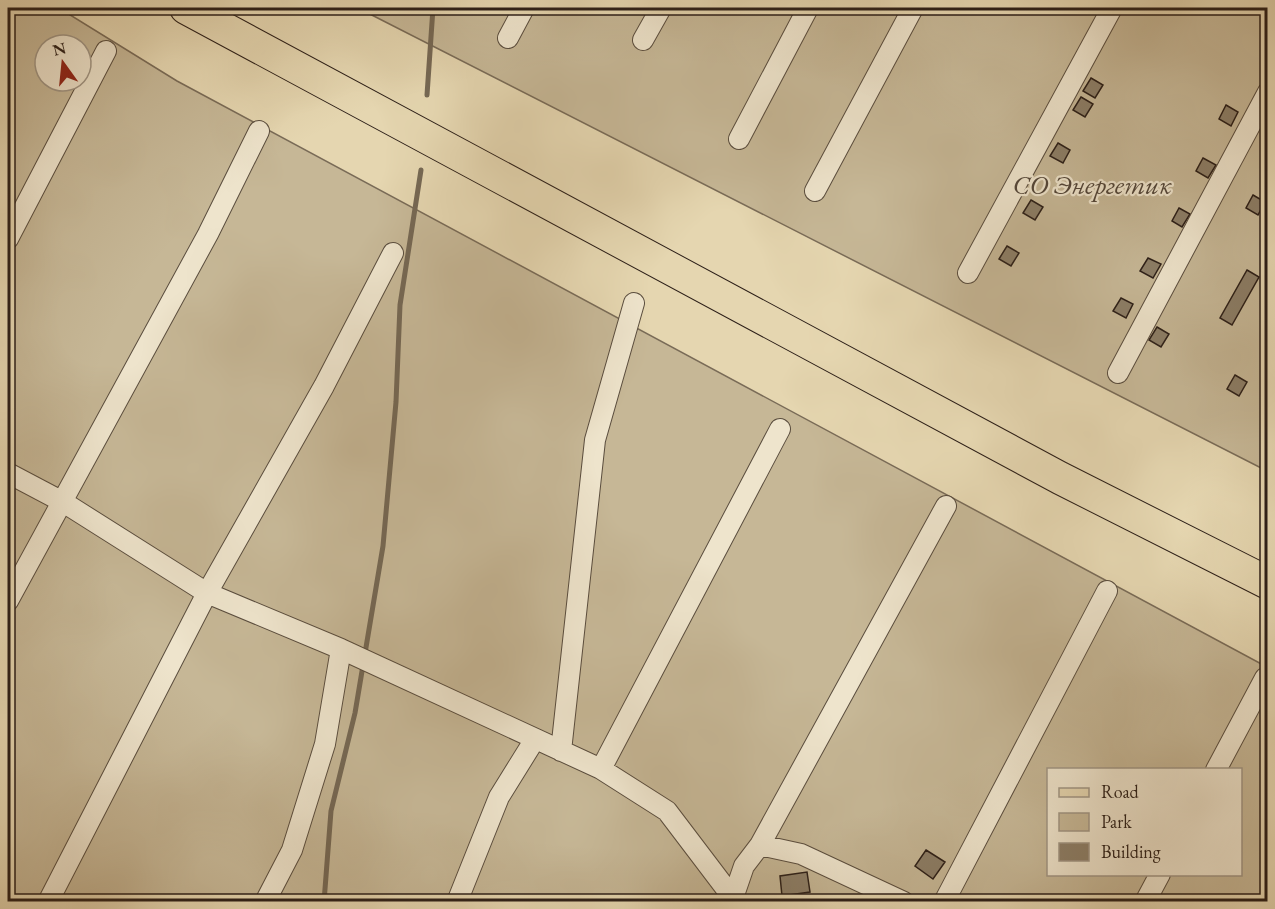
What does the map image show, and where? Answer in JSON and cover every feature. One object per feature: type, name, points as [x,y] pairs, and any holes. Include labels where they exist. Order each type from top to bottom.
[{"type":"main road","points":[[186,8],[1049,472],[1268,584]]},
{"type":"street","points":[[508,38],[524,8]]},
{"type":"street","points":[[643,40],[661,8]]},
{"type":"street","points":[[739,139],[808,8]]},
{"type":"street","points":[[815,191],[913,8]]},
{"type":"street","points":[[968,273],[1112,8]]},
{"type":"street","points":[[8,239],[106,51]]},
{"type":"street","points":[[1118,373],[1268,92]]},
{"type":"street","points":[[8,601],[208,234],[259,131]]},
{"type":"street","points":[[48,902],[207,593],[324,386],[393,253]]},
{"type":"street","points":[[561,751],[595,440],[634,303]]},
{"type":"street","points":[[601,770],[780,429]]},
{"type":"street","points":[[8,473],[63,502],[207,593],[341,649],[601,770],[667,811],[734,900]]},
{"type":"street","points":[[734,900],[744,866],[760,845],[946,506]]},
{"type":"street","points":[[944,902],[1107,591]]},
{"type":"street","points":[[265,902],[292,850],[325,744],[341,649]]},
{"type":"street","points":[[1217,768],[1265,678]]},
{"type":"street","points":[[457,902],[499,797],[535,739]]},
{"type":"street","points":[[760,845],[801,854],[904,902]]},
{"type":"street","points":[[1145,902],[1159,876]]},
{"type":"green space","points":[[8,8],[59,8],[177,81],[1267,667],[1267,901],[8,901]]},
{"type":"green space","name":"СО Энергетик","points":[[358,8],[1267,8],[1267,471]]},
{"type":"building","points":[[1091,78],[1103,85],[1095,98],[1083,91]]},
{"type":"building","points":[[1081,97],[1093,104],[1085,117],[1073,110]]},
{"type":"building","points":[[1226,105],[1238,112],[1231,126],[1219,119]]},
{"type":"building","points":[[1058,143],[1070,150],[1063,163],[1050,156]]},
{"type":"building","points":[[1203,158],[1216,165],[1208,178],[1196,171]]},
{"type":"building","points":[[1253,195],[1265,202],[1258,215],[1246,208]]},
{"type":"building","points":[[1031,200],[1043,207],[1035,220],[1023,213]]},
{"type":"building","points":[[1179,208],[1190,214],[1182,227],[1172,221]]},
{"type":"building","points":[[1007,246],[1019,253],[1011,266],[999,259]]},
{"type":"building","points":[[1148,258],[1161,264],[1153,278],[1140,271]]},
{"type":"building","points":[[1247,270],[1259,277],[1232,325],[1220,318]]},
{"type":"building","points":[[1121,298],[1133,304],[1126,318],[1113,311]]},
{"type":"building","points":[[1157,327],[1169,334],[1161,347],[1149,340]]},
{"type":"building","points":[[1235,375],[1247,382],[1239,396],[1227,389]]},
{"type":"building","points":[[926,850],[945,862],[933,879],[915,866]]},
{"type":"building","points":[[807,872],[810,892],[782,896],[780,876]]},
{"type":"waterway","points":[[427,95],[433,8]]},
{"type":"waterway","points":[[324,902],[331,811],[355,713],[383,546],[396,402],[400,305],[421,170]]}]
